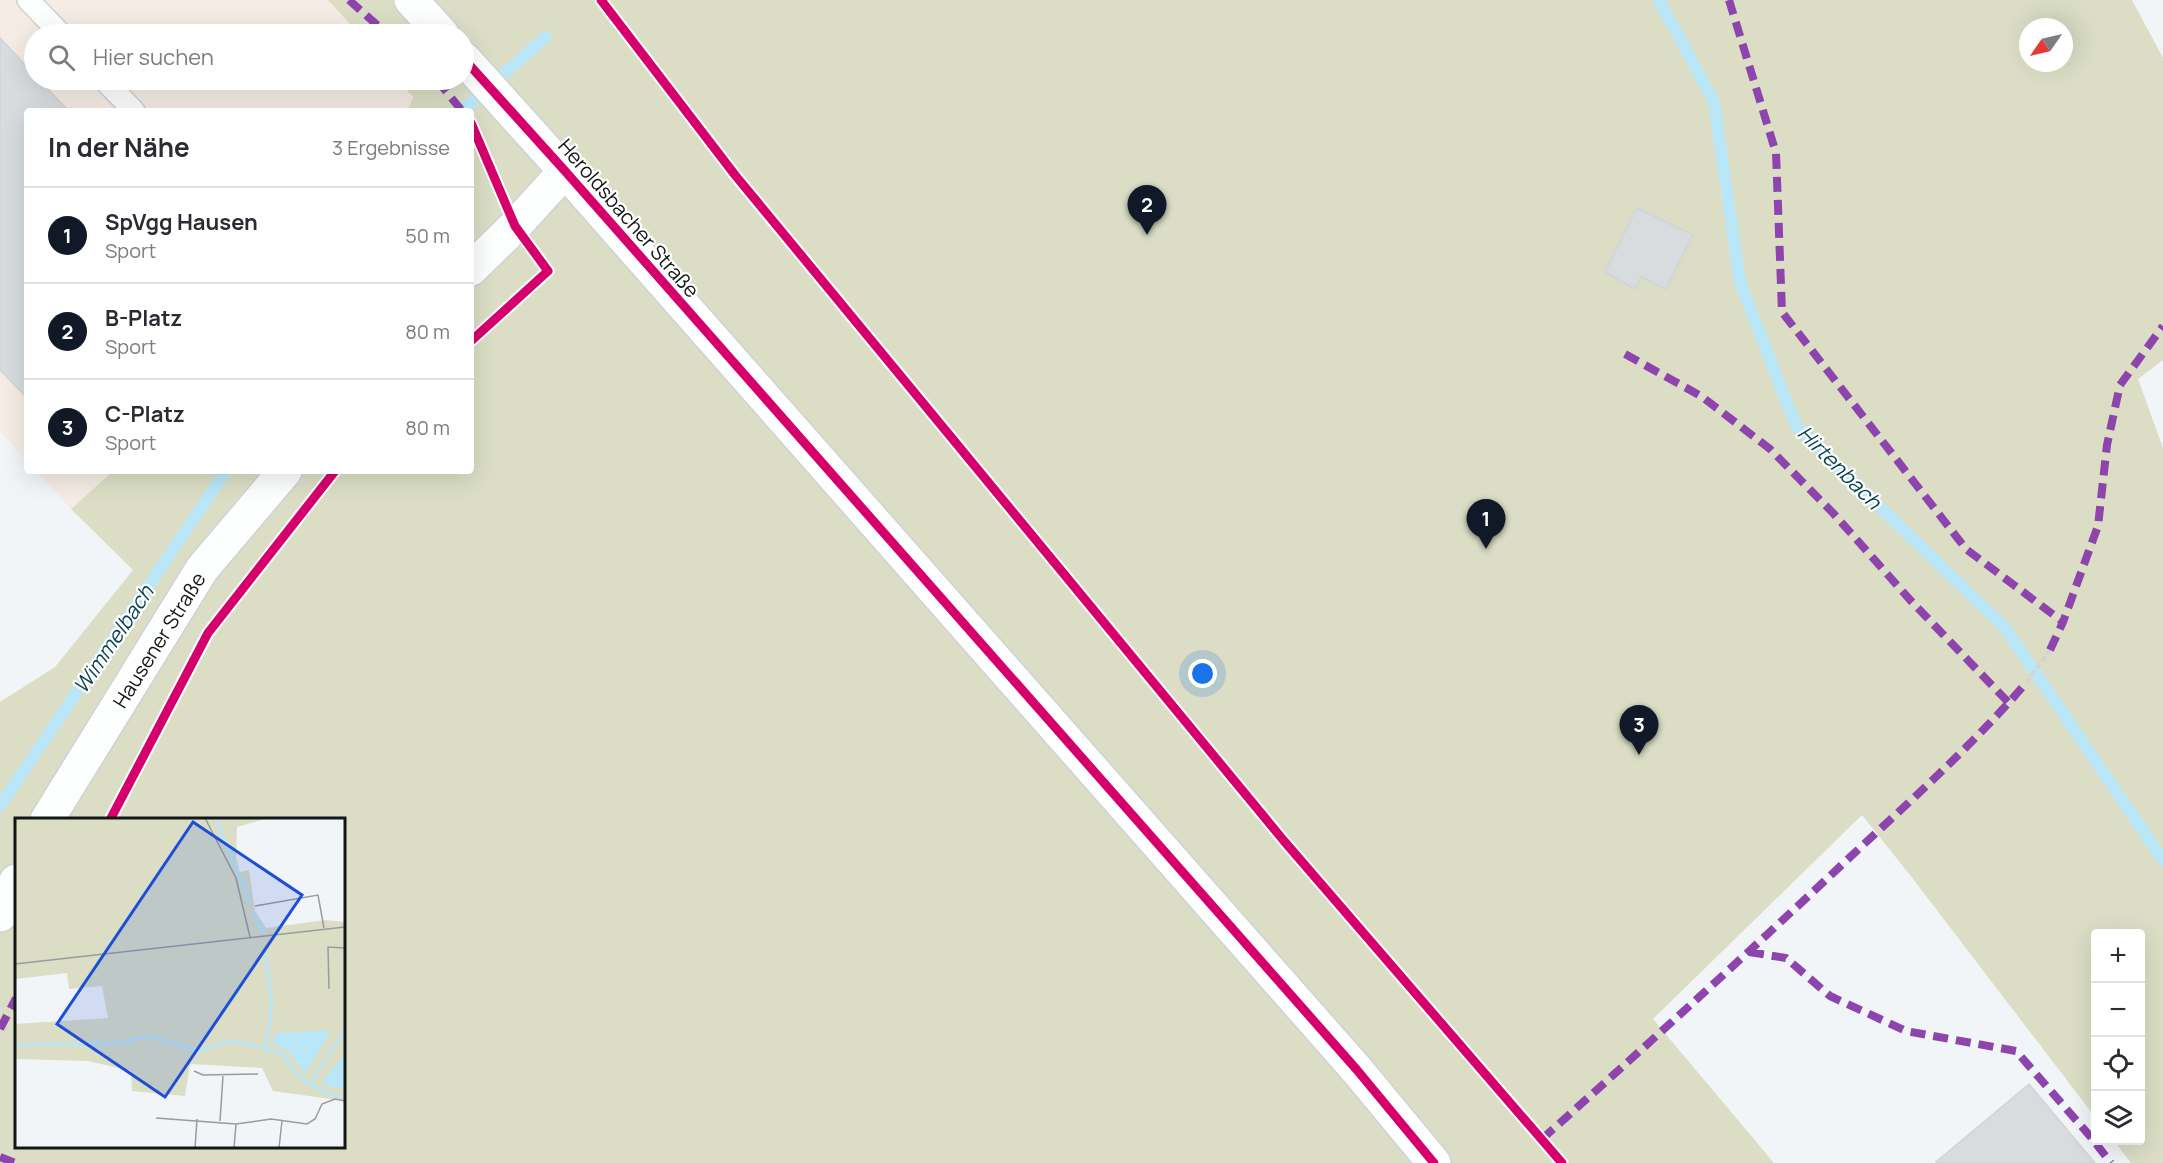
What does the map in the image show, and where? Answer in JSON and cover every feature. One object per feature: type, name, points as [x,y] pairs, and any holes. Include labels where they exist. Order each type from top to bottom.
[{"type":"street","points":[[411,0],[433,24]]},
{"type":"street","name":"Heroldsbacher Straße","points":[[474,71],[1357,1070],[1434,1163]]},
{"type":"street","points":[[474,266],[515,226],[565,171]]},
{"type":"street","name":"Hausener Straße","points":[[48,818],[202,569],[282,474]]},
{"type":"street","points":[[0,915],[15,884]]},
{"type":"lane","points":[[28,0],[51,24]]},
{"type":"lane","points":[[114,90],[131,108]]},
{"type":"path","points":[[2026,683],[2050,650]]},
{"type":"shaded area","points":[[0,0],[328,0],[350,24],[24,24],[24,90],[407,90],[413,97],[409,108],[24,108],[24,458],[0,431]]},
{"type":"shaded area","points":[[39,474],[110,474],[71,509]]},
{"type":"green space","points":[[328,0],[2132,0],[2163,58],[2163,360],[2138,379],[2163,448],[2163,1163],[2131,1163],[2117,1145],[2145,1145],[2145,929],[2091,929],[2091,1112],[1862,815],[1653,1019],[1774,1163],[0,1163],[0,702],[55,667],[133,570],[71,509],[110,474],[474,474],[474,108],[409,108],[413,97],[407,90],[474,90],[474,24],[350,24]]},
{"type":"building","points":[[0,38],[24,63],[24,90],[49,90],[66,108],[24,108],[24,395],[0,370]]},
{"type":"building","points":[[1637,208],[1693,235],[1666,289],[1641,277],[1635,289],[1605,272]]},
{"type":"building","points":[[2029,1084],[2095,1163],[1936,1162]]},
{"type":"waterway","name":"Hirtenbach","points":[[1659,0],[1714,102],[1740,282],[1796,426],[2005,628],[2163,860]]},
{"type":"waterway","name":"Wimmelbach","points":[[464,108],[546,37]]},
{"type":"waterway","name":"Wimmelbach","points":[[0,806],[224,474]]},
{"type":"marked path","points":[[349,0],[376,24]]},
{"type":"marked path","points":[[1729,0],[1776,153],[1782,312],[1966,549],[2063,622]]},
{"type":"marked path","points":[[445,90],[460,108]]},
{"type":"marked path","points":[[2050,650],[2063,622],[2098,526],[2107,445],[2120,385],[2163,326]]},
{"type":"marked path","points":[[1625,354],[1701,396],[1770,449],[1833,513],[1912,602],[2009,703]]},
{"type":"marked path","points":[[1542,1139],[1917,795],[1984,729],[2026,683]]},
{"type":"marked path","points":[[1749,952],[1786,958],[1830,996],[1906,1031],[2016,1051],[2111,1163]]},
{"type":"marked path","points":[[0,1029],[15,1000]]},
{"type":"marked path","points":[[0,1157],[15,1163]]},
{"type":"cycle path","points":[[601,0],[735,175],[1284,841],[1562,1163]]},
{"type":"cycle path","points":[[474,70],[1357,1070],[1434,1163]]},
{"type":"cycle path","points":[[474,130],[515,226],[548,271],[474,338]]},
{"type":"cycle path","points":[[111,818],[208,633],[333,474]]},
{"type":"place","name":"B-Platz","points":[[1147,235]]},
{"type":"place","name":"SpVgg Hausen","points":[[1486,549]]},
{"type":"place","name":"C-Platz","points":[[1639,755]]}]
